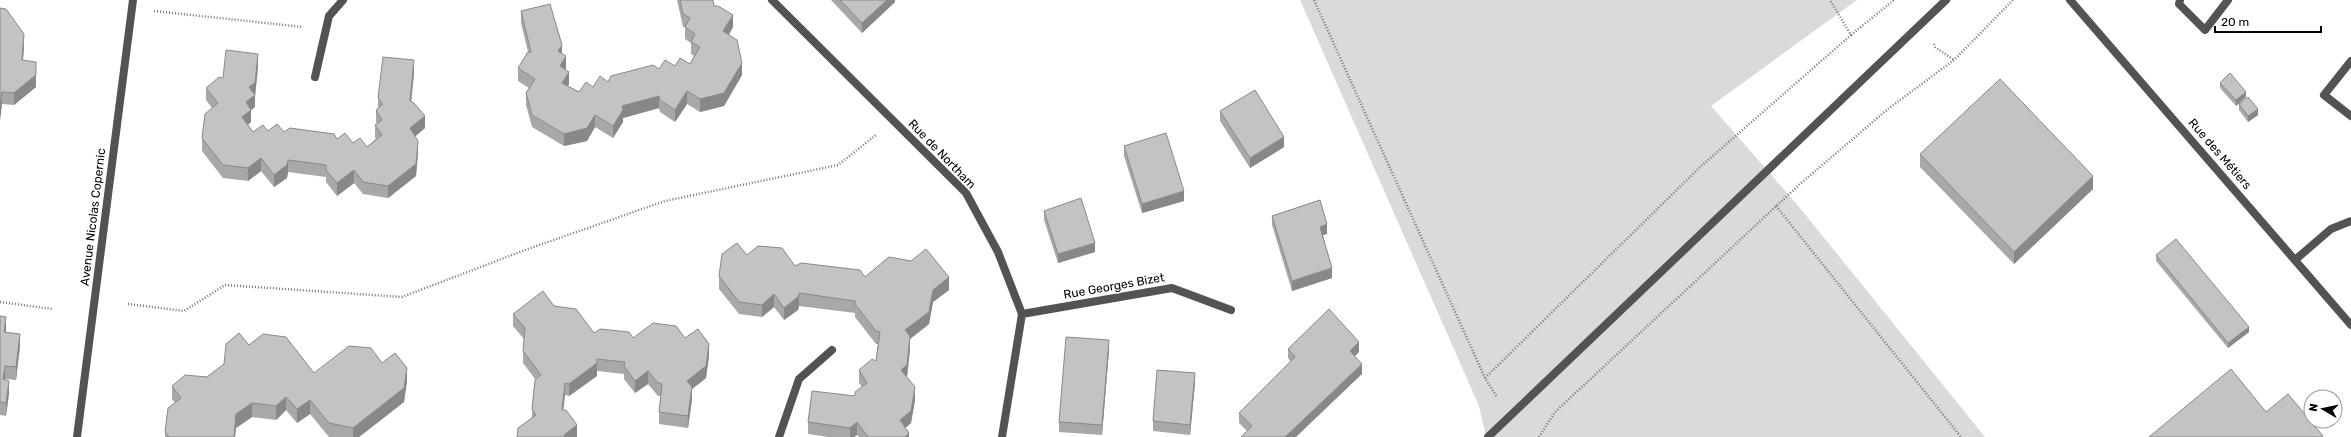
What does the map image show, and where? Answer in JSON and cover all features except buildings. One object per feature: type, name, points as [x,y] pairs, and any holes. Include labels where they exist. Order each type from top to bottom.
[{"type":"street","name":"Avenue Nicolas Copernic","points":[[77,437],[133,0]]},
{"type":"street","points":[[316,77],[329,16],[343,0]]},
{"type":"street","name":"Rue de Northam","points":[[772,0],[966,193],[998,252],[1022,314]]},
{"type":"street","points":[[1488,437],[1946,0]]},
{"type":"street","name":"Rue des Métiers","points":[[2070,0],[2351,325]]},
{"type":"street","points":[[2180,0],[2179,4],[2205,30],[2228,0]]},
{"type":"street","points":[[2351,61],[2324,95],[2351,116]]},
{"type":"street","points":[[2295,260],[2331,229],[2351,221]]},
{"type":"street","name":"Rue Georges Bizet","points":[[1022,314],[1172,288],[1231,310]]},
{"type":"street","points":[[1002,437],[1022,314]]},
{"type":"street","points":[[779,437],[799,379],[832,350]]},
{"type":"path","points":[[1314,0],[1485,378],[1510,416]]},
{"type":"path","points":[[1830,0],[1851,35]]},
{"type":"path","points":[[1485,378],[1699,168],[1851,35],[1894,0]]},
{"type":"path","points":[[1539,437],[1555,412],[1776,206],[1888,109],[1954,60],[2013,0]]},
{"type":"path","points":[[132,9],[326,29]]},
{"type":"path","points":[[128,304],[184,311],[225,285],[402,297],[525,250],[665,201],[838,165],[894,121]]},
{"type":"path","points":[[1776,206],[1961,437]]},
{"type":"path","points":[[0,302],[53,309]]},
{"type":"shaded area","points":[[1300,0],[1857,0],[1711,106],[1800,208],[1985,437],[1486,437],[1479,406]]}]
